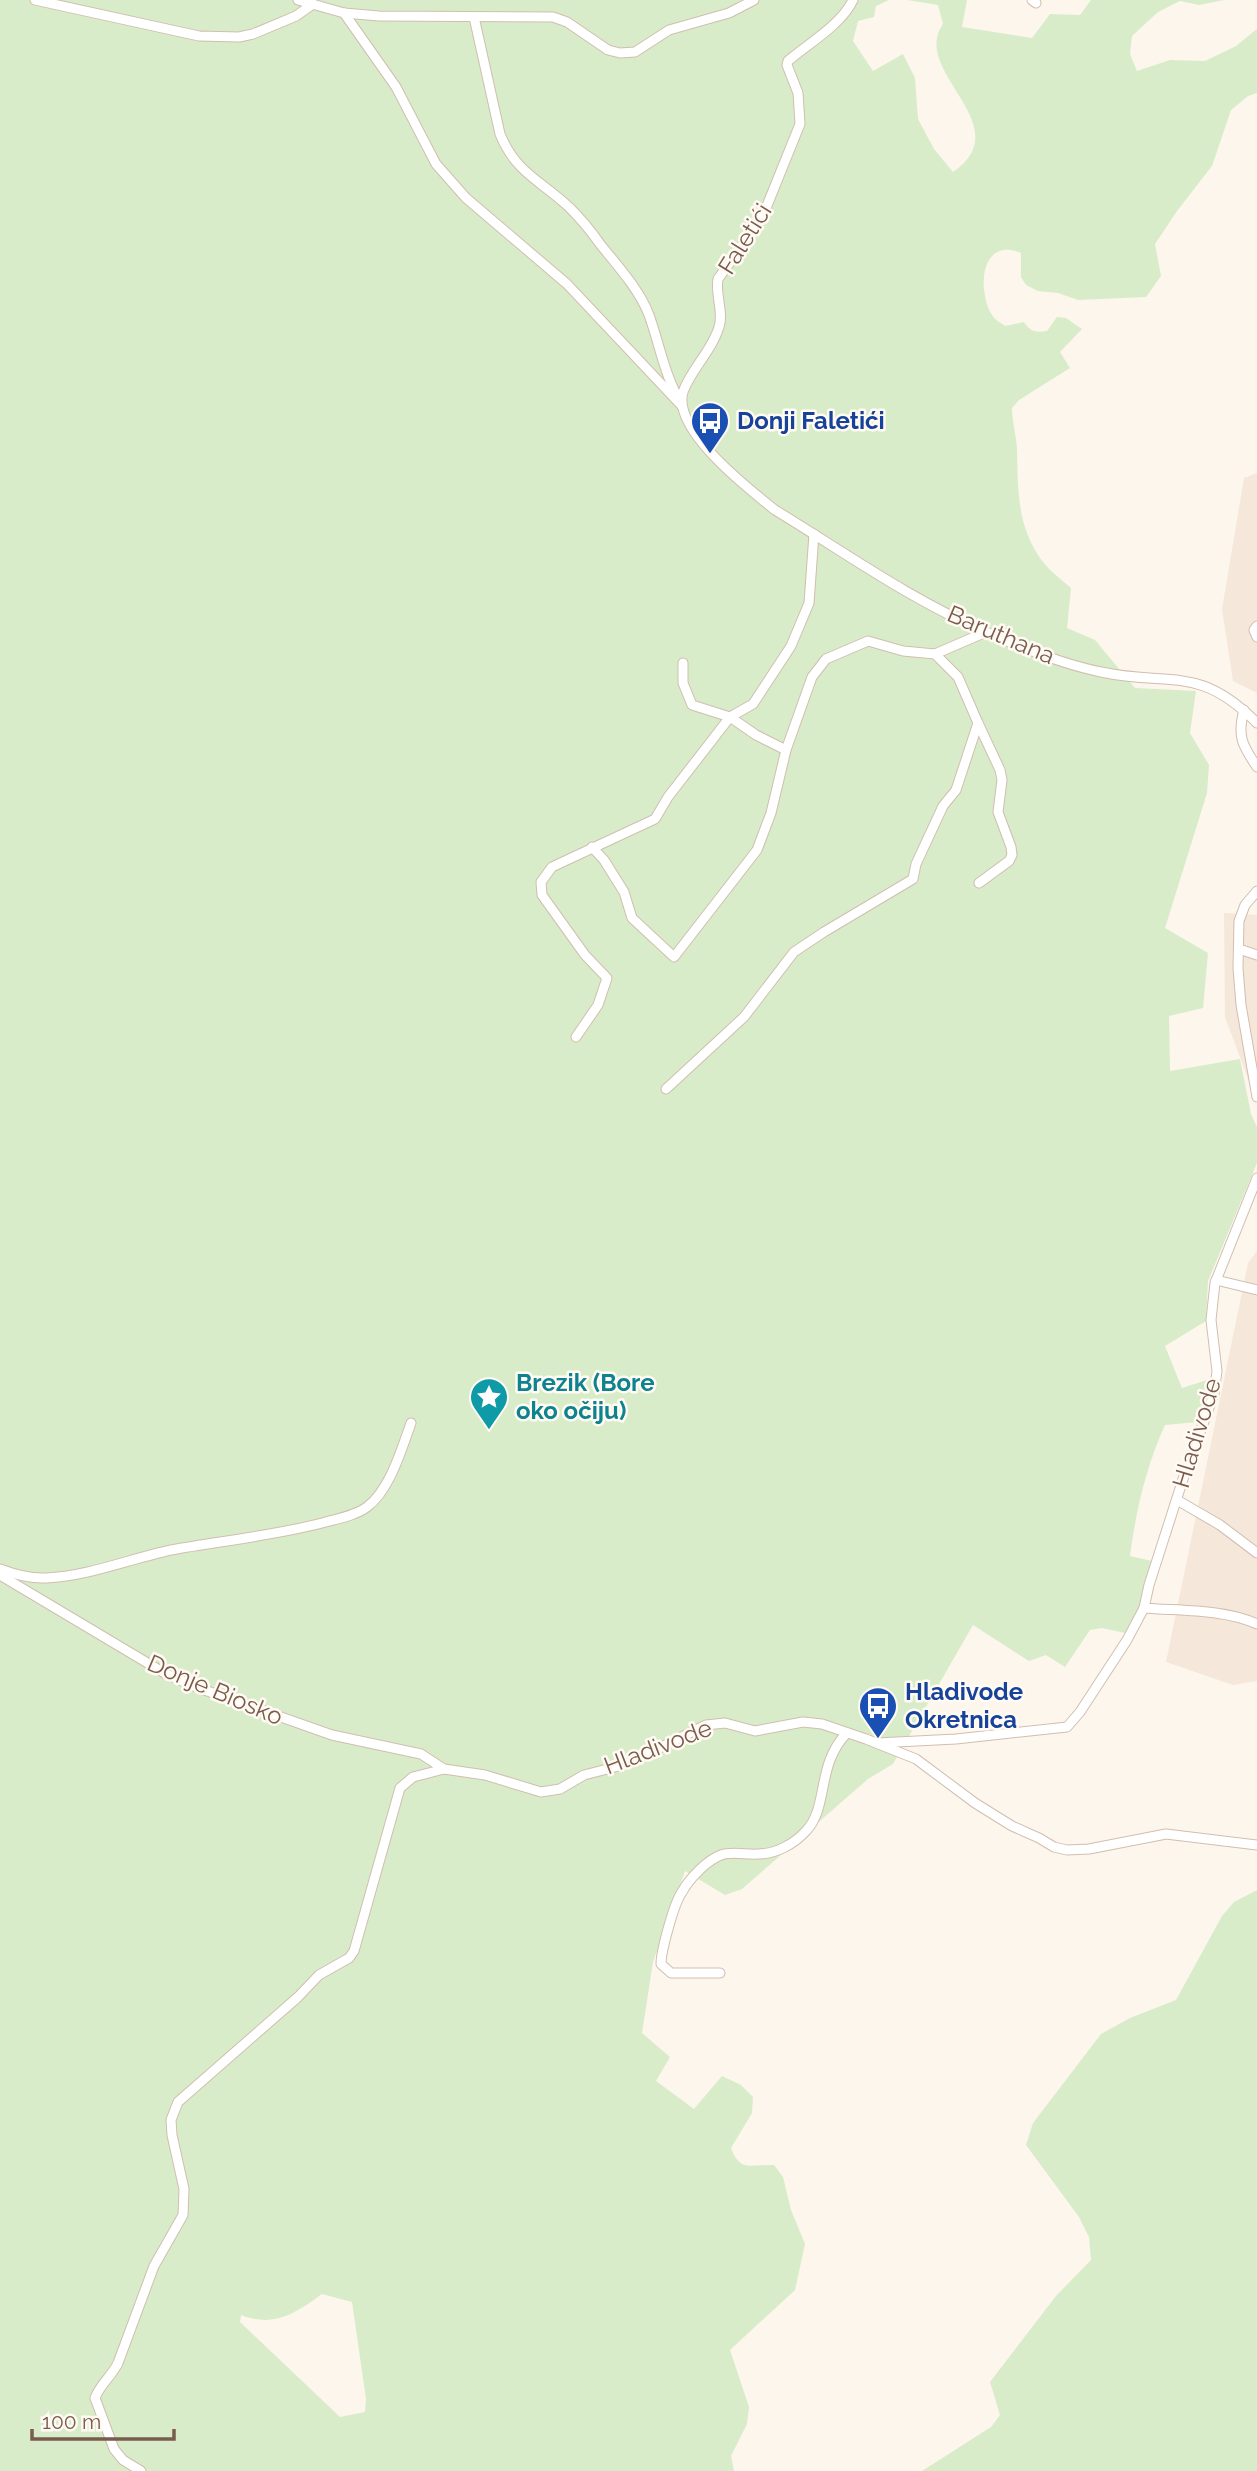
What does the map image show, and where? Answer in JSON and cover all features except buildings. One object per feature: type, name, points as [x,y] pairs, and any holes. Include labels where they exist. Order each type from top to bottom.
[{"type":"street","points":[[35,0],[199,36],[239,37],[296,16],[313,4]]},
{"type":"street","points":[[298,0],[344,13],[405,18],[553,17],[568,22],[608,50],[620,53],[635,52],[669,30],[729,13],[754,0]]},
{"type":"street","name":"Faletići","points":[[682,406],[682,395],[688,381],[720,324],[718,279],[762,218],[800,124],[798,93],[787,65],[788,61],[832,25],[853,0]]},
{"type":"street","points":[[344,13],[396,87],[436,164],[466,198],[567,284],[682,406]]},
{"type":"street","points":[[474,17],[500,134],[506,149],[517,165],[569,207],[598,240],[639,297],[649,314],[667,377],[682,406]]},
{"type":"street","name":"Baruthana","points":[[682,406],[697,435],[727,472],[775,510],[905,590],[986,632],[1062,661],[1101,672],[1187,680],[1201,684],[1219,691],[1257,723]]},
{"type":"street","points":[[576,1037],[598,1004],[607,978],[585,955],[540,890],[546,872],[655,819],[668,797],[730,717],[753,704],[791,646],[809,603],[814,534]]},
{"type":"street","points":[[1257,626],[1254,630],[1257,637]]},
{"type":"street","points":[[593,847],[624,892],[632,918],[674,957],[757,850],[771,813],[786,750],[812,677],[827,659],[868,641],[903,651],[935,654],[986,632]]},
{"type":"street","points":[[935,654],[958,677],[1002,780],[998,812],[1012,855],[1009,861],[979,883]]},
{"type":"street","points":[[682,663],[683,683],[692,705],[730,717],[756,735],[786,750]]},
{"type":"street","points":[[1244,710],[1240,734],[1247,753],[1257,767]]},
{"type":"street","points":[[666,1089],[744,1017],[794,952],[913,879],[916,864],[943,806],[956,790],[978,723]]},
{"type":"street","points":[[1257,891],[1245,905],[1239,921],[1241,1005],[1257,1097]]},
{"type":"street","points":[[1239,951],[1257,955]]},
{"type":"street","name":"Hladivode","points":[[444,1769],[550,1792],[594,1771],[607,1770],[639,1758],[715,1723],[755,1731],[803,1722],[822,1724],[877,1743],[969,1738],[1067,1727],[1074,1721],[1127,1640],[1144,1608],[1149,1585],[1214,1394],[1217,1371],[1211,1302],[1216,1280],[1257,1178]]},
{"type":"street","points":[[1216,1280],[1257,1290]]},
{"type":"street","points":[[0,1569],[28,1578],[65,1577],[168,1551],[267,1536],[344,1517],[368,1507],[386,1483],[398,1462],[411,1423]]},
{"type":"street","points":[[1177,1500],[1220,1525],[1257,1553]]},
{"type":"street","name":"Donje Biosko","points":[[0,1575],[166,1674],[268,1714],[332,1735],[421,1754],[444,1769]]},
{"type":"street","points":[[1144,1608],[1210,1613],[1257,1624]]},
{"type":"street","points":[[720,1973],[671,1973],[661,1964],[663,1948],[681,1892],[719,1855],[773,1852],[805,1832],[816,1815],[829,1758],[837,1743],[847,1733]]},
{"type":"street","points":[[877,1743],[916,1759],[1003,1821],[1054,1847],[1068,1850],[1089,1849],[1166,1834],[1257,1845]]},
{"type":"street","points":[[141,2471],[123,2460],[114,2449],[95,2398],[102,2385],[113,2374],[154,2266],[183,2215],[184,2189],[171,2120],[178,2102],[298,1997],[319,1975],[349,1958],[354,1951],[400,1788],[413,1777],[444,1769]]},
{"type":"shaded area","points":[[1257,473],[1257,693],[1233,681],[1222,609],[1244,478]]},
{"type":"shaded area","points":[[1224,913],[1257,915],[1257,1103],[1225,1017]]},
{"type":"shaded area","points":[[1257,1251],[1257,1681],[1233,1685],[1166,1662],[1248,1263]]},
{"type":"green space","points":[[0,0],[889,0],[876,6],[874,17],[858,21],[853,41],[873,71],[903,54],[915,78],[918,119],[934,149],[953,172],[971,154],[975,136],[971,117],[940,61],[936,42],[943,24],[938,5],[907,0],[967,0],[962,27],[1032,38],[1050,14],[1080,15],[1091,0],[1224,0],[1199,5],[1180,1],[1158,12],[1132,36],[1130,54],[1137,71],[1170,60],[1205,61],[1236,46],[1257,29],[1257,93],[1248,96],[1231,110],[1212,166],[1155,244],[1161,276],[1146,297],[1078,300],[1058,293],[1038,291],[1026,285],[1021,277],[1021,253],[1007,250],[997,252],[990,259],[984,280],[984,293],[992,315],[1005,326],[1024,322],[1033,331],[1047,331],[1057,317],[1066,318],[1082,329],[1060,352],[1070,368],[1019,400],[1012,408],[1019,495],[1024,522],[1034,549],[1043,562],[1071,588],[1067,628],[1095,640],[1135,688],[1196,691],[1190,733],[1209,765],[1207,793],[1165,928],[1208,953],[1203,1008],[1169,1016],[1170,1071],[1240,1059],[1251,1114],[1257,1127],[1257,1163],[1208,1281],[1206,1321],[1165,1346],[1182,1388],[1210,1379],[1208,1394],[1197,1422],[1165,1425],[1152,1457],[1139,1505],[1130,1556],[1152,1561],[1139,1608],[1125,1633],[1102,1628],[1090,1630],[1065,1667],[1046,1655],[1029,1661],[973,1625],[893,1764],[868,1779],[742,1889],[725,1895],[685,1871],[653,1962],[642,2033],[670,2057],[656,2081],[694,2109],[722,2076],[741,2085],[753,2097],[752,2113],[731,2148],[738,2161],[748,2166],[774,2165],[783,2177],[791,2210],[805,2244],[795,2290],[730,2350],[749,2407],[747,2424],[731,2456],[734,2471],[0,2471]],"holes":[[[322,2294],[352,2302],[366,2399],[365,2412],[340,2417],[240,2322],[241,2315],[264,2320],[284,2316]]]},
{"type":"green space","points":[[1257,1890],[1257,2471],[922,2471],[991,2427],[1000,2415],[990,2382],[1056,2296],[1091,2260],[1089,2237],[1079,2217],[1026,2145],[1033,2123],[1101,2034],[1130,2018],[1176,2000],[1222,1916],[1234,1902]]},
{"type":"place","name":"Donji Faletići","points":[[710,455]]},
{"type":"place","name":"Brezik (Bore oko očiju)","points":[[489,1431]]},
{"type":"place","name":"Hladivode Okretnica","points":[[878,1740]]}]
